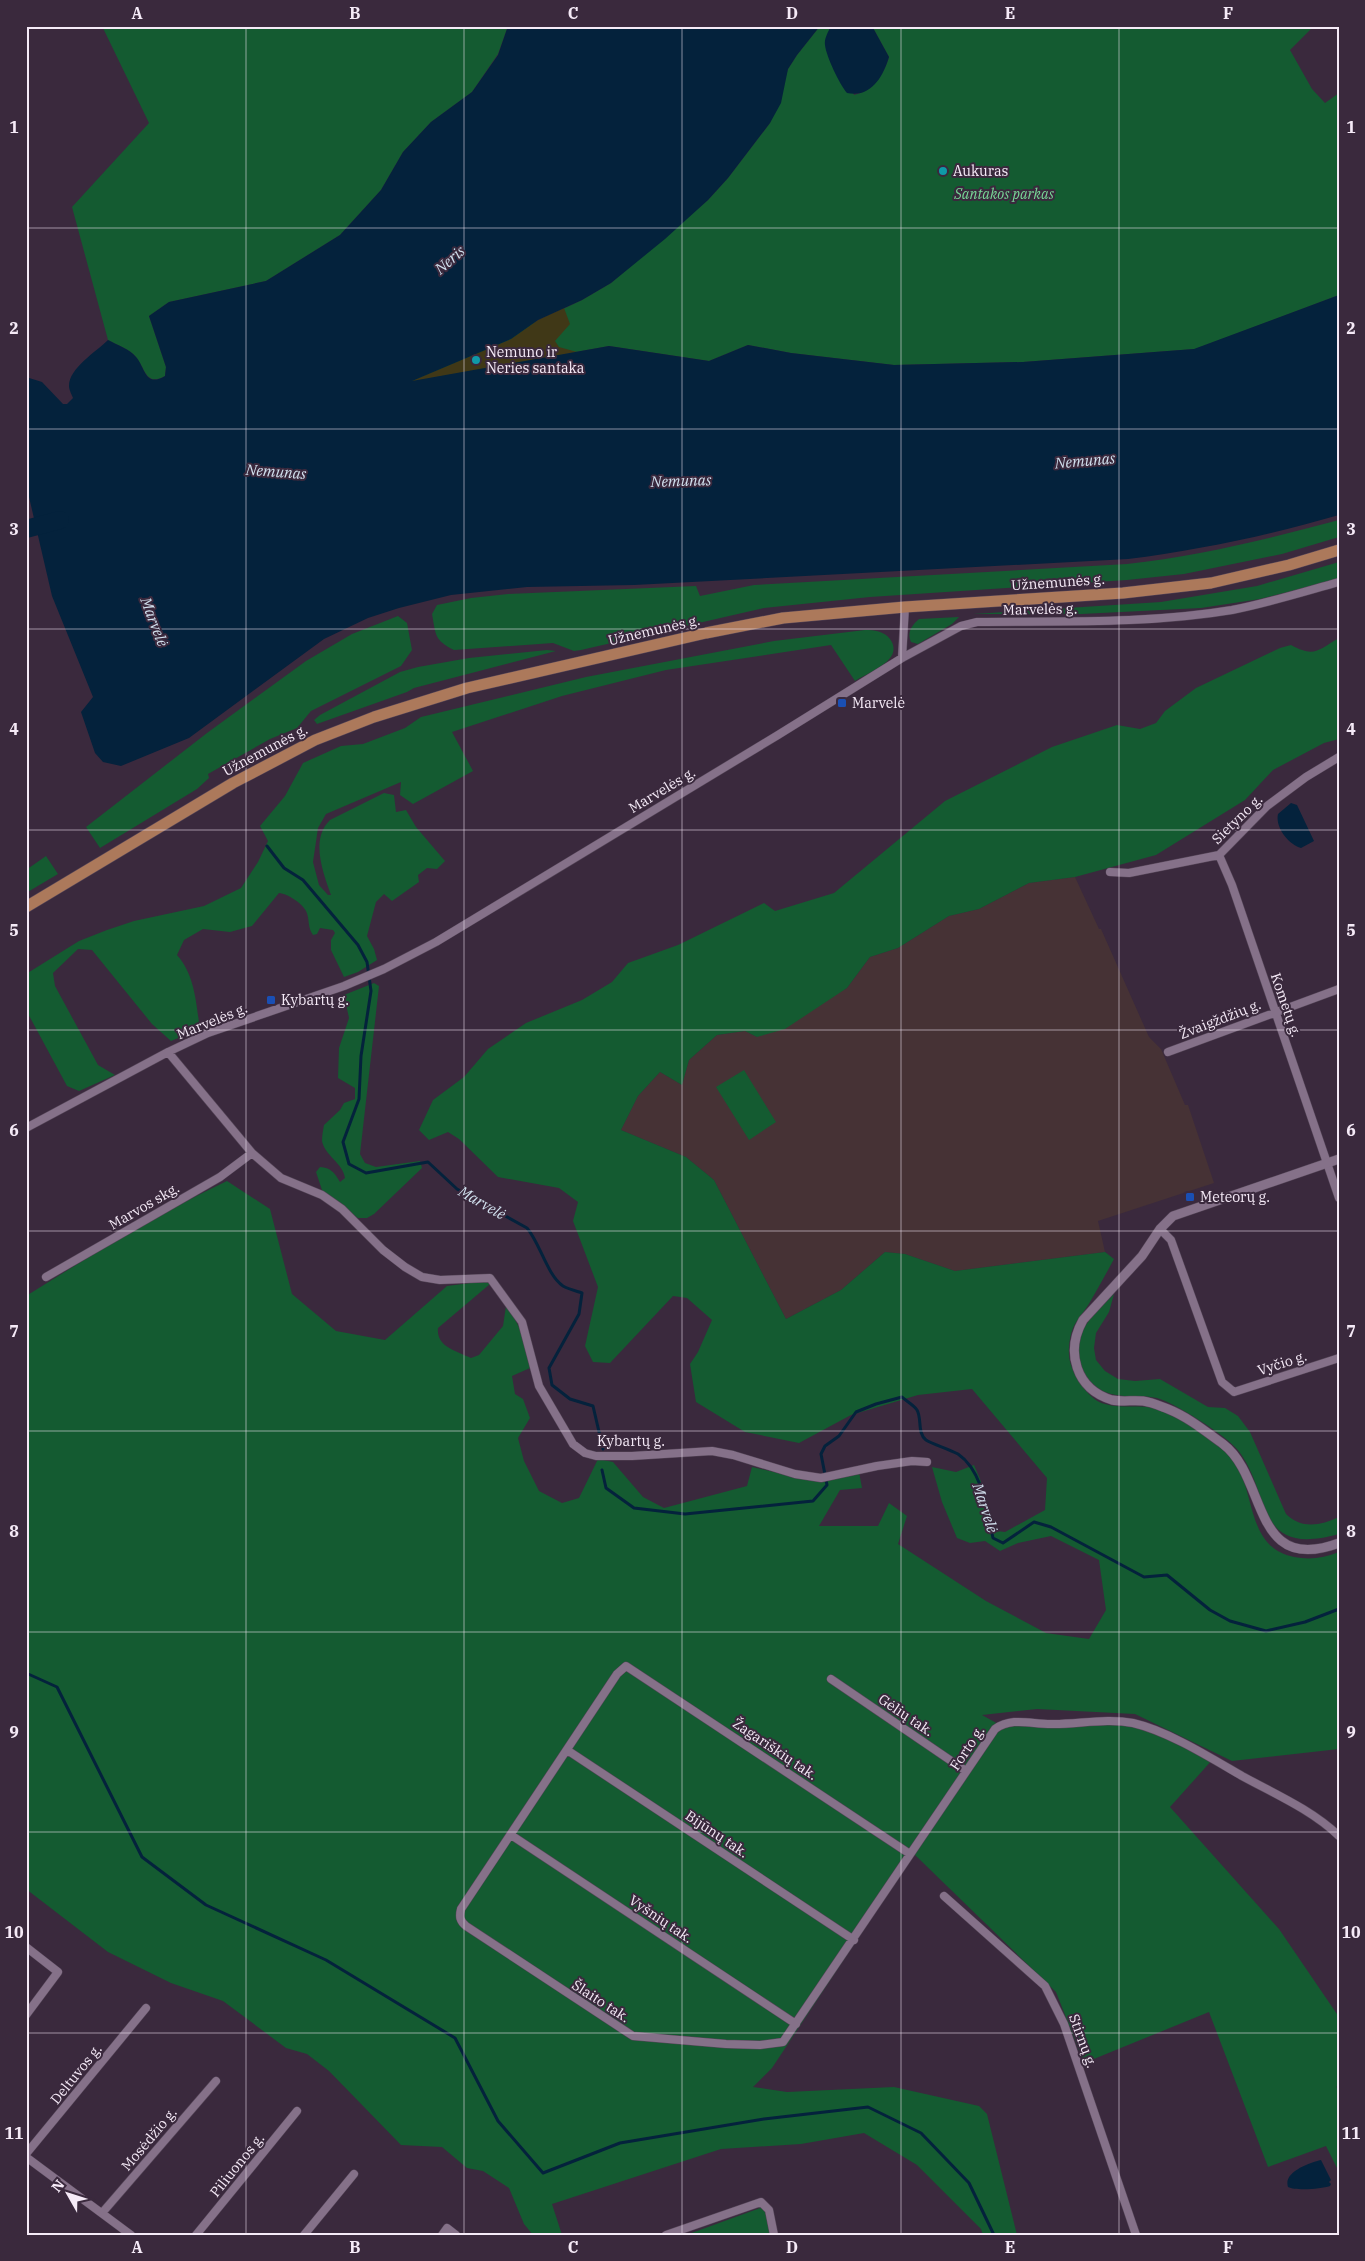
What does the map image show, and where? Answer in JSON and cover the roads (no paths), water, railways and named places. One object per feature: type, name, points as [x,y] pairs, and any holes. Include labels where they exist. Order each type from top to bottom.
[{"type":"main road","name":"Užnemunės g.","points":[[26,907],[257,769],[314,740],[358,722],[467,688],[706,633],[784,618],[905,607],[1123,593],[1211,583],[1289,565],[1339,550]]},
{"type":"street","name":"Marvelės g.","points":[[26,1128],[168,1052],[208,1034],[376,973],[436,942],[902,658],[961,626],[977,622],[1125,620],[1194,614],[1267,603],[1339,582]]},
{"type":"street","points":[[902,658],[905,607]]},
{"type":"street","name":"Sietyno g.","points":[[1110,872],[1129,873],[1219,855],[1267,806],[1306,777],[1339,757]]},
{"type":"street","name":"Kometų g.","points":[[1219,855],[1232,885],[1339,1198]]},
{"type":"street","name":"Žvaigždžių g.","points":[[1168,1052],[1339,989]]},
{"type":"street","name":"Kybartų g.","points":[[168,1052],[252,1154],[280,1178],[322,1195],[342,1209],[382,1250],[422,1277],[440,1280],[490,1278],[522,1322],[539,1386],[573,1444],[585,1452],[596,1456],[632,1456],[712,1451],[733,1454],[795,1474],[821,1478],[877,1466],[912,1461],[927,1462]]},
{"type":"street","name":"Marvos skg.","points":[[46,1277],[220,1177],[252,1154]]},
{"type":"street","points":[[1339,1159],[1173,1216],[1160,1229],[1142,1256],[1083,1320],[1076,1332],[1074,1342],[1074,1355],[1077,1367],[1090,1388],[1101,1396],[1114,1400],[1145,1401],[1178,1414],[1230,1449],[1239,1460],[1246,1474],[1266,1524],[1284,1542],[1309,1550],[1339,1543]]},
{"type":"street","name":"Vyčio g.","points":[[1160,1229],[1171,1240],[1222,1382],[1234,1392],[1339,1358]]},
{"type":"street","name":"Žagariškių tak.","points":[[567,1750],[617,1674],[626,1666],[910,1854]]},
{"type":"street","name":"Gėlių tak.","points":[[831,1679],[966,1771]]},
{"type":"street","name":"Forto g.","points":[[783,2042],[854,1940],[995,1729],[1006,1723],[1013,1721],[1052,1724],[1117,1721],[1152,1729],[1213,1759],[1318,1819],[1339,1836]]},
{"type":"street","points":[[511,1835],[567,1750]]},
{"type":"street","name":"Bijūnų tak.","points":[[567,1750],[854,1940]]},
{"type":"street","name":"Šlaito tak.","points":[[511,1835],[461,1909],[460,1916],[466,1926],[633,2036],[743,2045],[783,2042]]},
{"type":"street","name":"Vyšnių tak.","points":[[511,1835],[796,2024]]},
{"type":"street","name":"Stirnų g.","points":[[944,1896],[1045,1986],[1050,1994],[1064,2024],[1136,2235]]},
{"type":"street","points":[[26,1947],[58,1972],[26,2015]]},
{"type":"street","name":"Deltuvos g.","points":[[26,2156],[146,2008]]},
{"type":"street","name":"Mosėdžio g.","points":[[102,2213],[216,2081]]},
{"type":"street","name":"Piliuonos g.","points":[[196,2235],[297,2110]]},
{"type":"street","points":[[26,2156],[131,2235]]},
{"type":"street","points":[[304,2235],[354,2174]]},
{"type":"street","points":[[666,2235],[756,2202],[765,2204],[769,2210],[774,2235]]},
{"type":"street","points":[[445,2232],[456,2235]]},
{"type":"water","name":"Neris","points":[[508,26],[820,26],[788,69],[781,103],[770,123],[728,178],[708,200],[665,239],[611,283],[582,300],[538,320],[511,339],[412,381],[609,346],[709,361],[748,345],[791,353],[894,365],[1023,362],[1194,349],[1339,295],[1339,515],[1234,541],[1128,559],[634,585],[527,587],[451,595],[368,618],[324,639],[189,738],[121,766],[103,762],[95,753],[81,712],[93,697],[52,596],[26,484],[26,377],[42,382],[63,404],[67,404],[73,398],[69,386],[73,373],[108,340],[133,354],[149,378],[153,380],[165,376],[166,367],[149,316],[169,302],[266,281],[340,235],[381,190],[403,152],[431,122],[472,92],[498,55]]},
{"type":"water","points":[[831,26],[872,26],[889,57],[883,72],[869,89],[855,94],[847,93],[841,84],[825,45]]},
{"type":"water","points":[[1291,803],[1297,805],[1314,841],[1301,848],[1287,839],[1278,824],[1278,814]]},
{"type":"water","points":[[1321,2160],[1331,2180],[1329,2182],[1330,2186],[1309,2189],[1288,2187],[1287,2182],[1293,2173],[1310,2163]]},
{"type":"waterway","name":"Nemunas","points":[[26,529],[60,520]]},
{"type":"waterway","name":"Marvelė","points":[[267,846],[284,868],[303,880],[358,945],[367,962],[371,991],[361,1056],[359,1099],[343,1142],[349,1164],[366,1173],[428,1162],[457,1189],[527,1228],[557,1281],[565,1287],[582,1293],[579,1314],[549,1368],[552,1385],[570,1399],[593,1406],[603,1449]]},
{"type":"waterway","name":"Marvelė","points":[[602,1470],[606,1488],[634,1508],[685,1514],[813,1501],[827,1485],[821,1454],[825,1446],[839,1436],[856,1412],[902,1397],[917,1410],[923,1437],[958,1454],[973,1470],[983,1492],[993,1538],[1003,1543],[1034,1522],[1051,1527],[1144,1577],[1167,1575],[1210,1610],[1230,1621],[1266,1631],[1305,1622],[1339,1609]]},
{"type":"waterway","points":[[26,1673],[57,1687],[142,1857],[206,1905],[326,1960],[455,2038],[498,2121],[543,2173],[620,2143],[764,2119],[868,2107],[921,2133],[969,2183],[994,2235]]},
{"type":"place","name":"Aukuras","points":[[943,171]]},
{"type":"place","name":"Nemuno ir Neries santaka","points":[[476,360]]},
{"type":"place","name":"Marvelė","points":[[842,703]]},
{"type":"place","name":"Kybartų g.","points":[[271,1000]]},
{"type":"place","name":"Meteorų g.","points":[[1190,1197]]},
{"type":"park label","name":"Santakos parkas","points":[[1004,194]]}]
